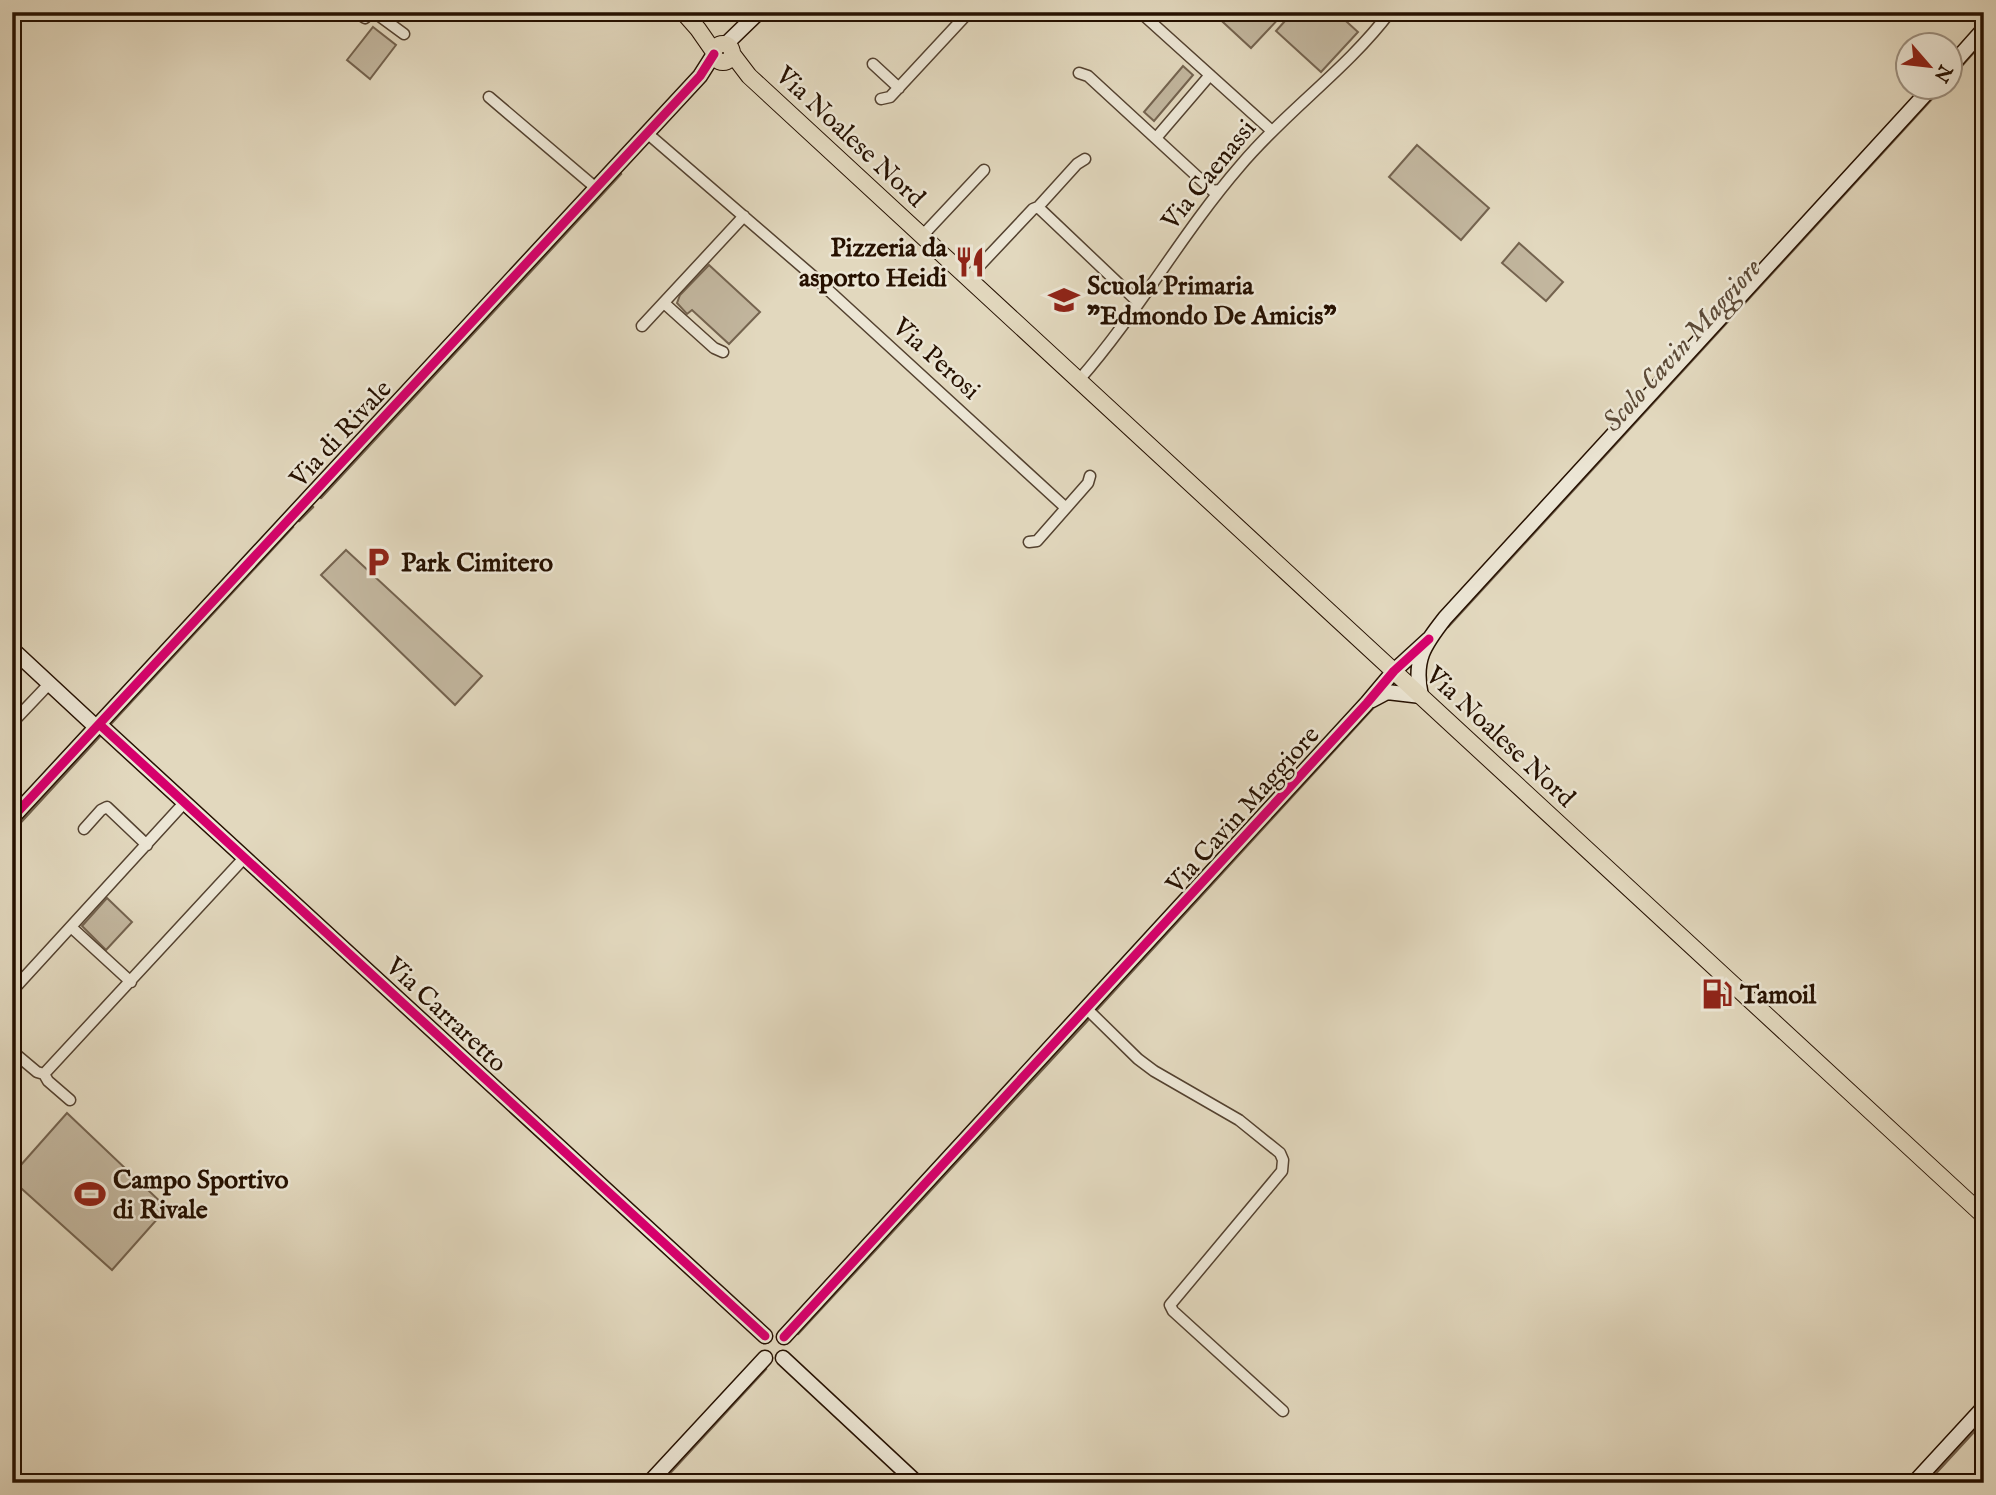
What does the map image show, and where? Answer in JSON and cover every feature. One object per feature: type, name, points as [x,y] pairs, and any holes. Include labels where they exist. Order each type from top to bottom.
[{"type":"main road","points":[[683,12],[723,53]]},
{"type":"main road","name":"Via Noalese Nord","points":[[723,53],[1984,1216]]},
{"type":"street","points":[[355,12],[365,18],[373,12],[404,34]]},
{"type":"street","name":"Via di Rivale","points":[[12,818],[759,12]]},
{"type":"street","points":[[881,99],[890,97],[969,12]]},
{"type":"street","points":[[1140,12],[1272,131]]},
{"type":"street","name":"Via Caenassi","points":[[1079,380],[1115,335],[1219,190],[1272,131],[1341,65],[1390,12]]},
{"type":"street","points":[[1965,50],[1984,29]]},
{"type":"street","points":[[873,64],[899,88]]},
{"type":"street","points":[[1079,73],[1088,76],[1213,191],[1219,190]]},
{"type":"street","points":[[1156,138],[1210,75]]},
{"type":"street","points":[[489,97],[596,188]]},
{"type":"street","name":"Via Cavin Maggiore","points":[[784,1337],[1091,1014],[1367,703],[1429,639],[1445,618],[1918,102]]},
{"type":"street","name":"Via Perosi","points":[[647,134],[920,372],[1066,508]]},
{"type":"street","points":[[968,278],[1032,209],[1038,207],[1077,164],[1085,159]]},
{"type":"street","name":"Via Noalese Nord","points":[[922,236],[984,170]]},
{"type":"street","points":[[1038,207],[1138,302]]},
{"type":"street","points":[[642,326],[744,216]]},
{"type":"street","points":[[664,303],[714,348],[723,352]]},
{"type":"street","points":[[1029,542],[1037,541],[1088,483],[1090,476]]},
{"type":"street","name":"Via Cavin Maggiore","points":[[1396,673],[1407,673],[1417,665],[1429,639]]},
{"type":"street","name":"Via Carraretto","points":[[12,649],[186,803],[765,1336]]},
{"type":"street","points":[[1387,692],[1421,696],[1417,665]]},
{"type":"street","name":"Via Cavin Maggiore","points":[[1367,703],[1387,692],[1396,673]]},
{"type":"street","points":[[12,723],[50,683]]},
{"type":"street","points":[[12,991],[186,803]]},
{"type":"street","points":[[83,828],[107,807],[147,845]]},
{"type":"street","points":[[44,1074],[245,857]]},
{"type":"street","points":[[71,927],[131,982]]},
{"type":"street","points":[[1091,1014],[1154,1071],[1239,1120],[1280,1153],[1283,1160],[1282,1171],[1170,1305],[1173,1311],[1283,1410]]},
{"type":"street","points":[[12,1051],[37,1072],[44,1074],[48,1081],[70,1100]]},
{"type":"street","points":[[773,1333],[784,1337],[788,1347],[783,1358],[773,1361],[765,1358],[760,1346],[765,1336],[773,1333]]},
{"type":"street","points":[[649,1483],[765,1358]]},
{"type":"street","points":[[783,1358],[917,1483]]},
{"type":"street","points":[[1914,1483],[1984,1407]]},
{"type":"shaded area","points":[[1212,12],[1285,12],[1251,48]]},
{"type":"shaded area","points":[[1293,12],[1336,12],[1358,32],[1321,72],[1276,31]]},
{"type":"shaded area","points":[[373,27],[396,45],[370,79],[347,60]]},
{"type":"shaded area","points":[[1183,66],[1193,75],[1154,121],[1144,112]]},
{"type":"shaded area","points":[[1417,145],[1489,208],[1461,240],[1389,177]]},
{"type":"shaded area","points":[[1519,243],[1563,282],[1546,301],[1502,263]]},
{"type":"shaded area","points":[[709,265],[760,312],[729,344],[692,310],[687,314],[677,303],[680,295]]},
{"type":"shaded area","points":[[346,550],[482,676],[455,705],[321,575]]},
{"type":"shaded area","points":[[107,898],[132,922],[106,950],[82,926]]},
{"type":"shaded area","name":"Campo Sportivo di Rivale","points":[[67,1113],[167,1208],[112,1270],[12,1180],[12,1175]]},
{"type":"waterway","points":[[12,16],[22,12]]},
{"type":"waterway","name":"Scolo Cavin Maggiore","points":[[1965,62],[1984,41]]},
{"type":"waterway","name":"Scolo Cavin Maggiore","points":[[1448,627],[1929,102]]},
{"type":"waterway","points":[[321,498],[621,174]]},
{"type":"waterway","points":[[299,521],[313,507]]},
{"type":"waterway","points":[[110,725],[293,527]]},
{"type":"waterway","name":"Scolo Cavin Maggiore","points":[[1095,1012],[1376,705]]},
{"type":"waterway","points":[[12,832],[103,733]]},
{"type":"waterway","name":"Scolo Cavin Maggiore","points":[[798,1334],[1091,1017]]},
{"type":"waterway","name":"Scolo Cavin Maggiore","points":[[661,1483],[766,1369]]},
{"type":"waterway","points":[[1927,1483],[1984,1421]]},
{"type":"cycle path","points":[[12,818],[700,76],[714,54]]},
{"type":"cycle path","points":[[784,1337],[1394,671],[1429,639]]},
{"type":"cycle path","points":[[99,724],[765,1336]]},
{"type":"place","name":"Pizzeria da asporto Heidi","points":[[970,262]]},
{"type":"place","name":"Scuola Primaria \"Edmondo De Amicis\"","points":[[1064,300]]},
{"type":"place","name":"Park Cimitero","points":[[378,562]]},
{"type":"place","name":"Tamoil","points":[[1717,994]]},
{"type":"place","name":"Campo Sportivo di Rivale","points":[[90,1194]]}]
